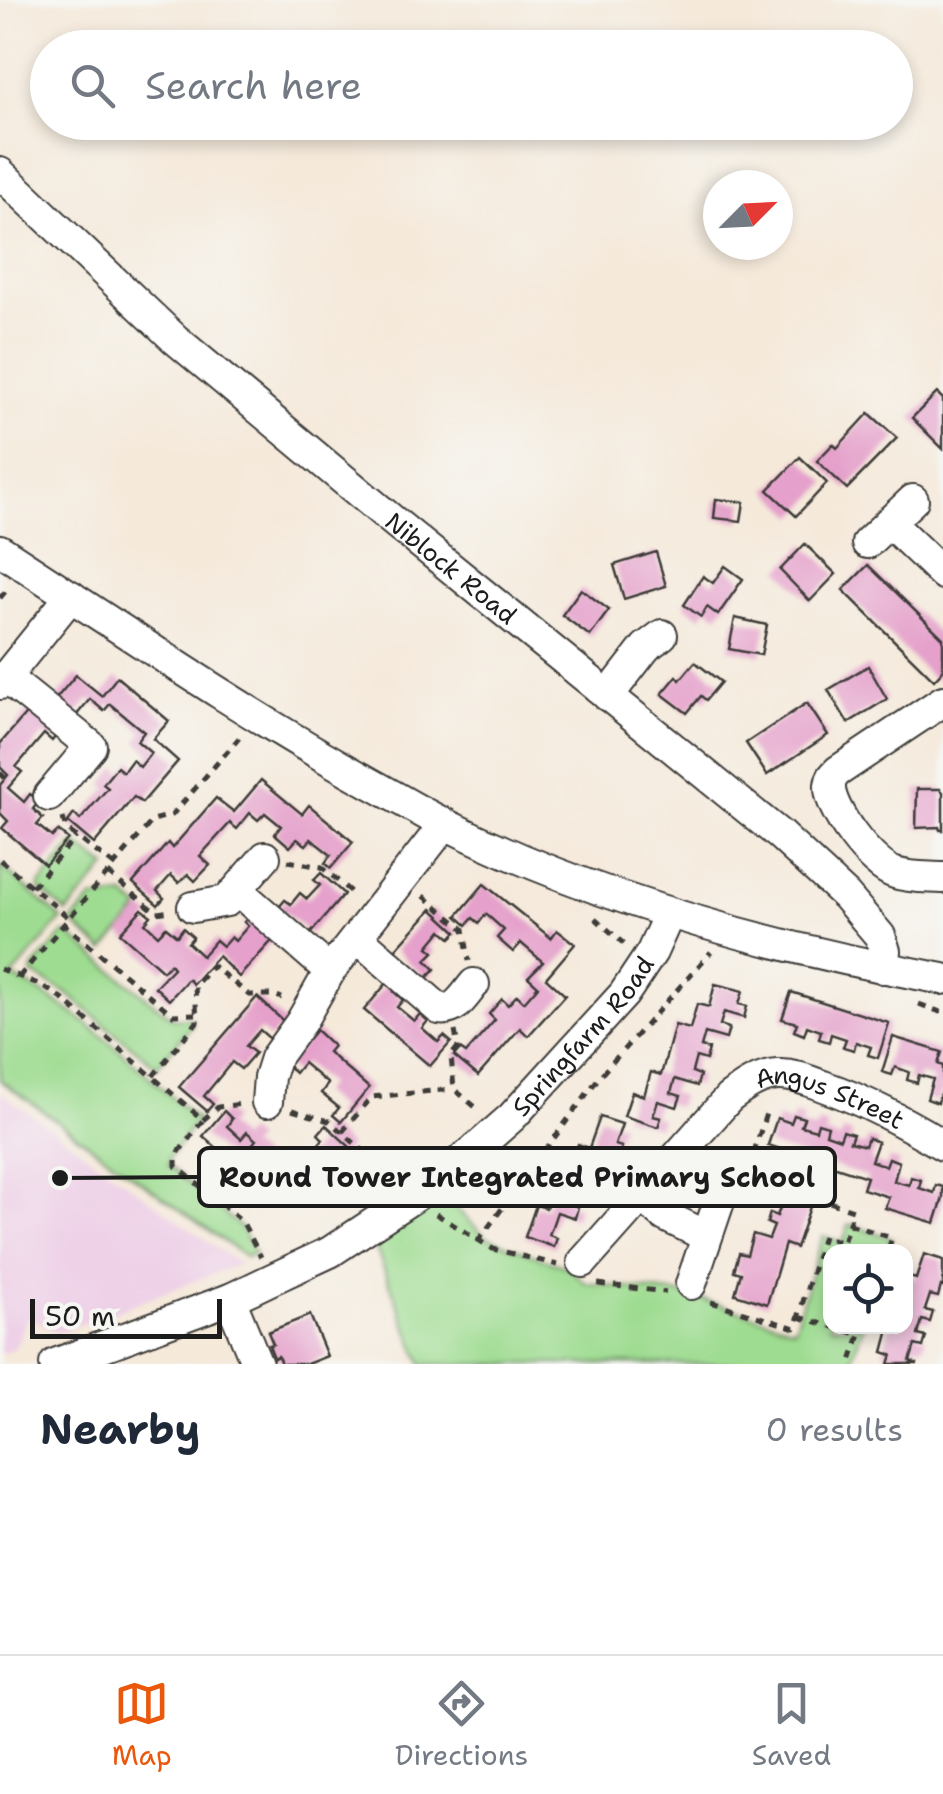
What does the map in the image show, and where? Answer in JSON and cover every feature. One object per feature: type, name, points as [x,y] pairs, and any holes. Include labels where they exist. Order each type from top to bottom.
[{"type":"street","name":"Niblock Road","points":[[0,173],[175,339],[780,835],[846,896],[880,936],[885,951],[883,968]]},
{"type":"street","points":[[913,500],[878,532],[943,574]]},
{"type":"street","points":[[0,550],[292,740],[444,824],[548,870],[669,914],[883,968],[943,979]]},
{"type":"street","points":[[49,796],[92,746],[3,680],[71,596]]},
{"type":"street","points":[[608,696],[646,647],[662,635]]},
{"type":"street","points":[[943,701],[838,771],[830,788],[856,838],[880,866],[908,876],[943,878]]},
{"type":"street","points":[[267,1102],[271,1068],[330,971],[444,824]]},
{"type":"street","points":[[193,906],[227,901],[265,857]]},
{"type":"street","points":[[237,890],[330,971]]},
{"type":"street","name":"Springfarm Road","points":[[56,1364],[230,1299],[330,1252],[416,1196],[500,1128],[624,994],[646,963],[669,914]]},
{"type":"street","points":[[366,925],[442,1010],[451,1009],[474,984]]},
{"type":"street","name":"Angus Street","points":[[583,1262],[729,1098],[752,1082],[778,1075],[799,1077],[868,1102],[943,1145]]},
{"type":"street","points":[[691,1284],[726,1180]]},
{"type":"street","points":[[642,1197],[665,1216],[706,1236]]},
{"type":"street","points":[[230,1299],[256,1364]]},
{"type":"path","points":[[0,598],[11,585]]},
{"type":"path","points":[[18,976],[153,820],[172,815],[244,732]]},
{"type":"path","points":[[0,773],[4,777],[0,782]]},
{"type":"path","points":[[49,796],[62,814],[66,828],[114,866]]},
{"type":"path","points":[[32,887],[76,836]]},
{"type":"path","points":[[265,857],[322,867],[366,925]]},
{"type":"path","points":[[0,860],[70,918]]},
{"type":"path","points":[[108,873],[157,914],[193,906]]},
{"type":"path","points":[[402,879],[464,929],[474,984]]},
{"type":"path","points":[[64,924],[173,1016],[196,1014]]},
{"type":"path","points":[[272,1279],[242,1221],[176,1166],[176,1156],[218,1107],[267,1102],[329,1121],[440,1218],[478,1241],[600,1076],[714,950]]},
{"type":"path","points":[[153,1076],[197,1022],[195,985],[212,966],[249,995],[274,995],[308,1009]]},
{"type":"path","points":[[0,969],[41,985],[61,998],[203,1120]]},
{"type":"path","points":[[451,1009],[458,1047],[451,1056],[454,1089],[500,1128]]},
{"type":"path","points":[[726,1180],[747,1174],[778,1075]]},
{"type":"path","points":[[342,1132],[372,1098],[454,1089]]},
{"type":"path","points":[[850,1224],[892,1238],[890,1244]]},
{"type":"path","points":[[799,1317],[823,1324]]},
{"type":"path","points":[[850,1364],[860,1335],[857,1334]]},
{"type":"shaded area","points":[[0,1092],[239,1264],[57,1333],[28,1315],[15,1348],[0,1354]]},
{"type":"green space","points":[[75,843],[107,867],[67,913],[39,886]]},
{"type":"green space","points":[[0,865],[62,919],[12,977],[86,1023],[197,1120],[168,1165],[240,1227],[255,1254],[246,1257],[0,1080]]},
{"type":"green space","points":[[125,896],[140,909],[104,951],[73,924],[92,899]]},
{"type":"green space","points":[[64,933],[172,1018],[192,1019],[192,1025],[157,1067],[65,992],[32,974]]},
{"type":"green space","points":[[445,1198],[486,1237],[569,1268],[586,1283],[689,1295],[794,1328],[823,1236],[843,1243],[849,1224],[892,1238],[890,1244],[823,1244],[823,1334],[861,1334],[850,1364],[422,1364],[374,1244]]},
{"type":"building","points":[[937,393],[943,399],[943,449],[912,418]]},
{"type":"building","points":[[869,413],[897,438],[847,489],[817,461],[833,444],[837,448]]},
{"type":"building","points":[[800,457],[827,483],[796,516],[768,490]]},
{"type":"building","points":[[716,499],[744,502],[741,521],[714,518]]},
{"type":"building","points":[[805,544],[836,574],[810,601],[780,570]]},
{"type":"building","points":[[656,552],[666,586],[624,599],[614,565]]},
{"type":"building","points":[[868,565],[943,638],[943,670],[934,680],[843,590]]},
{"type":"building","points":[[725,566],[743,579],[718,615],[707,607],[701,617],[684,605],[703,576],[713,583]]},
{"type":"building","points":[[581,589],[609,610],[590,636],[562,615]]},
{"type":"building","points":[[735,618],[767,625],[761,655],[729,649]]},
{"type":"building","points":[[695,662],[721,682],[706,700],[701,696],[687,713],[662,694]]},
{"type":"building","points":[[868,666],[887,699],[848,723],[828,690]]},
{"type":"building","points":[[76,675],[102,696],[117,677],[169,721],[153,739],[178,761],[142,803],[134,797],[94,844],[68,822],[74,814],[80,820],[108,788],[103,784],[117,767],[123,772],[132,760],[140,767],[151,753],[137,741],[144,732],[110,704],[104,711],[90,699],[75,717],[54,701]]},
{"type":"building","points":[[807,703],[828,735],[767,775],[746,743]]},
{"type":"building","points":[[30,709],[58,733],[52,741],[44,734],[16,767],[22,772],[8,788],[24,802],[30,794],[39,801],[33,809],[43,818],[37,825],[52,837],[58,831],[68,839],[45,865],[2,828],[8,821],[0,813],[0,785],[8,775],[0,767],[0,744]]},
{"type":"building","points":[[261,780],[302,814],[309,805],[353,842],[331,868],[325,863],[331,855],[311,839],[306,845],[297,839],[290,847],[275,834],[281,826],[265,813],[258,820],[250,813],[237,829],[230,823],[200,856],[210,865],[195,881],[188,874],[179,883],[171,875],[157,891],[164,898],[158,905],[133,883],[168,843],[172,848],[216,798],[234,812]]},
{"type":"building","points":[[917,789],[943,792],[943,830],[916,828]]},
{"type":"building","points":[[321,873],[344,894],[310,934],[279,907],[285,900],[291,904],[300,893],[307,899],[320,885],[314,880]]},
{"type":"building","points":[[484,884],[551,938],[557,930],[575,944],[546,978],[565,995],[528,1036],[520,1028],[478,1076],[454,1056],[460,1049],[466,1053],[495,1020],[489,1014],[502,999],[508,1005],[517,995],[524,1002],[538,986],[528,977],[543,962],[521,943],[513,952],[497,938],[504,930],[486,914],[479,923],[473,918],[467,925],[457,916]]},
{"type":"building","points":[[142,909],[151,916],[145,923],[158,935],[166,927],[177,936],[183,928],[193,937],[188,943],[202,956],[216,940],[223,946],[231,937],[235,941],[248,926],[244,922],[252,913],[277,935],[239,977],[218,956],[193,984],[188,979],[169,1000],[155,987],[173,968],[170,964],[163,971],[120,933]]},
{"type":"building","points":[[432,909],[457,932],[451,938],[442,930],[428,947],[434,952],[426,960],[435,969],[426,979],[395,950]]},
{"type":"building","points":[[392,977],[401,984],[394,992],[403,1000],[397,1007],[414,1021],[420,1014],[428,1021],[422,1028],[438,1042],[444,1036],[451,1042],[430,1066],[364,1010]]},
{"type":"building","points":[[715,984],[743,991],[739,1004],[747,1006],[744,1018],[724,1012],[720,1025],[729,1028],[726,1039],[705,1033],[701,1047],[709,1049],[706,1060],[696,1057],[692,1072],[700,1075],[697,1086],[675,1079],[671,1093],[681,1096],[677,1107],[658,1101],[653,1116],[661,1118],[658,1127],[624,1116],[632,1092],[644,1096],[651,1072],[661,1075],[675,1025],[690,1029],[697,1004],[709,1007]]},
{"type":"building","points":[[791,992],[889,1023],[878,1058],[868,1055],[871,1047],[856,1042],[854,1050],[843,1047],[846,1039],[831,1034],[829,1042],[819,1039],[821,1031],[807,1026],[804,1035],[794,1031],[797,1023],[782,1019]]},
{"type":"building","points":[[257,997],[292,1029],[278,1030],[270,1039],[260,1030],[246,1046],[255,1053],[241,1069],[232,1062],[204,1096],[213,1104],[207,1111],[179,1087]]},
{"type":"building","points":[[316,1030],[333,1046],[328,1052],[369,1088],[341,1122],[333,1115],[339,1108],[321,1093],[328,1084],[303,1063],[295,1073],[286,1065]]},
{"type":"building","points":[[893,1037],[942,1052],[938,1064],[943,1066],[943,1095],[940,1094],[938,1103],[927,1099],[933,1079],[919,1075],[917,1083],[907,1080],[909,1072],[895,1067],[892,1075],[882,1072]]},
{"type":"building","points":[[224,1111],[232,1119],[227,1126],[241,1139],[247,1132],[256,1140],[250,1147],[277,1169],[283,1161],[295,1172],[323,1139],[318,1134],[326,1125],[349,1146],[306,1196],[284,1177],[262,1203],[240,1185],[248,1175],[203,1136]]},
{"type":"building","points":[[794,1115],[804,1118],[801,1126],[816,1130],[818,1123],[828,1126],[826,1134],[840,1139],[843,1131],[853,1134],[850,1142],[865,1146],[868,1138],[878,1142],[871,1161],[886,1166],[889,1158],[899,1162],[894,1181],[909,1185],[911,1177],[921,1180],[919,1188],[934,1193],[936,1185],[943,1187],[935,1223],[885,1208],[889,1197],[863,1189],[867,1177],[768,1145],[777,1118],[791,1123]]},
{"type":"building","points":[[600,1117],[622,1124],[615,1145],[622,1147],[619,1158],[601,1152],[593,1176],[601,1178],[597,1189],[576,1182],[569,1203],[578,1207],[575,1218],[557,1212],[549,1235],[557,1238],[554,1247],[525,1237],[536,1205],[546,1208],[557,1175],[567,1179],[578,1144],[589,1148]]},
{"type":"building","points":[[780,1187],[813,1198],[796,1248],[785,1244],[767,1304],[735,1294],[741,1273],[734,1271],[739,1253],[747,1255],[753,1234],[769,1239],[774,1226],[767,1223],[770,1213],[777,1216],[783,1200],[776,1198]]},
{"type":"building","points":[[924,1254],[943,1260],[943,1287],[938,1297],[930,1295],[925,1310],[933,1312],[930,1322],[922,1320],[918,1335],[926,1337],[923,1347],[915,1345],[910,1361],[918,1364],[889,1364],[892,1355],[883,1352],[888,1334],[913,1334],[913,1278],[916,1279]]},
{"type":"building","points":[[310,1315],[327,1356],[307,1364],[281,1364],[278,1356],[274,1358],[268,1332]]},
{"type":"place","name":"Round Tower Integrated Primary School","points":[[60,1178]]}]
